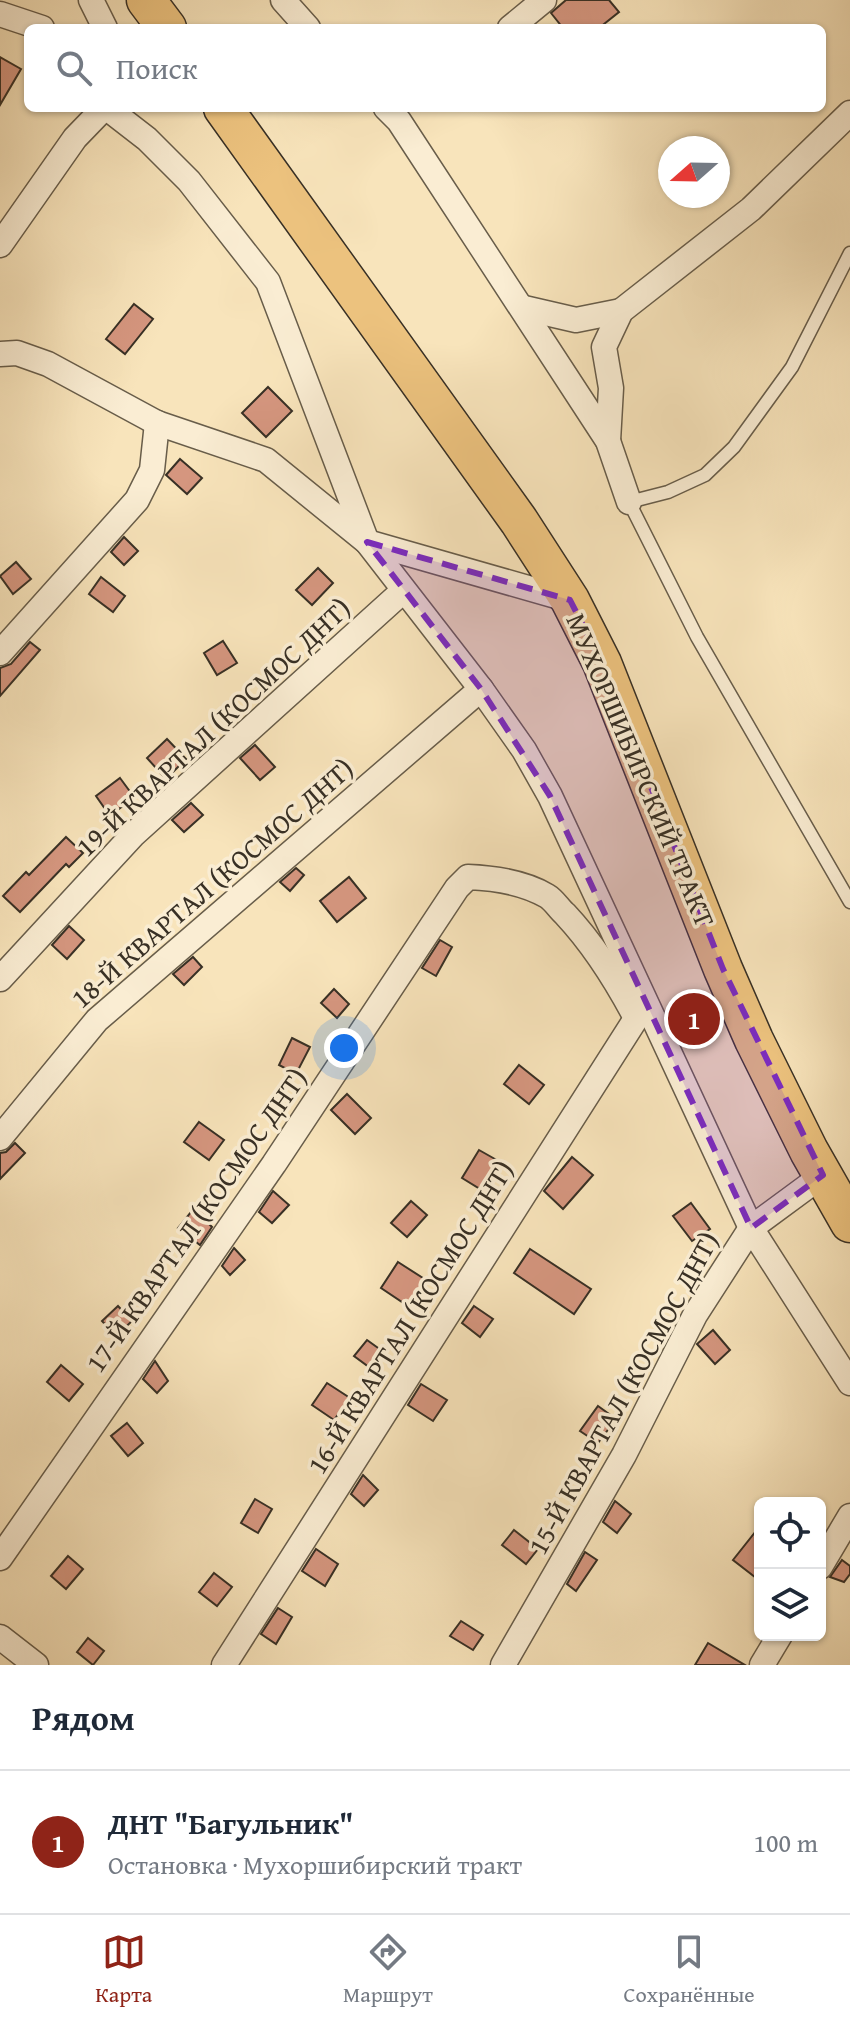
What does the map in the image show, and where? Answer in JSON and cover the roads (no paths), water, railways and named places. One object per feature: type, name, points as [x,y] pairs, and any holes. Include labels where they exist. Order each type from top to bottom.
[{"type":"main road","points":[[146,0],[164,24]]},
{"type":"main road","name":"МУХОРШИБИРСКИЙ ТРАКТ","points":[[226,112],[519,521],[570,600],[602,663],[754,1040],[850,1223]]},
{"type":"street","points":[[91,0],[103,24]]},
{"type":"street","points":[[283,0],[305,24]]},
{"type":"street","points":[[307,24],[309,0]]},
{"type":"street","points":[[515,24],[544,0]]},
{"type":"street","points":[[0,14],[30,24]]},
{"type":"street","points":[[1,239],[75,138],[101,112]]},
{"type":"street","points":[[110,112],[147,139],[189,181],[268,282],[367,542]]},
{"type":"street","points":[[400,112],[608,441],[629,502]]},
{"type":"street","points":[[608,441],[611,388],[604,347],[621,311],[751,209],[850,113]]},
{"type":"street","points":[[524,308],[576,320],[621,311]]},
{"type":"street","points":[[0,354],[17,353],[48,364],[157,423],[266,460],[367,542],[481,689],[524,750],[550,796],[642,1010],[751,1228],[850,1383]]},
{"type":"street","points":[[0,653],[137,500],[152,470],[157,423]]},
{"type":"street","points":[[367,542],[570,600]]},
{"type":"street","name":"19-Й КВАРТАЛ (КОСМОС ДНТ)","points":[[0,979],[133,835],[403,591]]},
{"type":"street","name":"18-Й КВАРТАЛ (КОСМОС ДНТ)","points":[[0,1138],[97,1020],[481,689]]},
{"type":"street","name":"17-Й КВАРТАЛ (КОСМОС ДНТ)","points":[[0,1558],[274,1164],[457,888],[468,877],[517,885],[548,897],[581,931],[642,1010]]},
{"type":"street","name":"16-Й КВАРТАЛ (КОСМОС ДНТ)","points":[[224,1665],[642,1010]]},
{"type":"street","name":"15-Й КВАРТАЛ (КОСМОС ДНТ)","points":[[503,1665],[624,1455],[695,1315],[751,1228],[823,1175]]},
{"type":"street","points":[[826,1557],[850,1516]]},
{"type":"street","points":[[0,1637],[36,1665]]},
{"type":"street","points":[[762,1665],[776,1641]]},
{"type":"lane","points":[[850,253],[792,367],[734,447],[705,475],[668,492],[629,502],[697,637],[850,902]]},
{"type":"place","name":"ДНТ \"Багульник\"","points":[[694,1019]]}]
